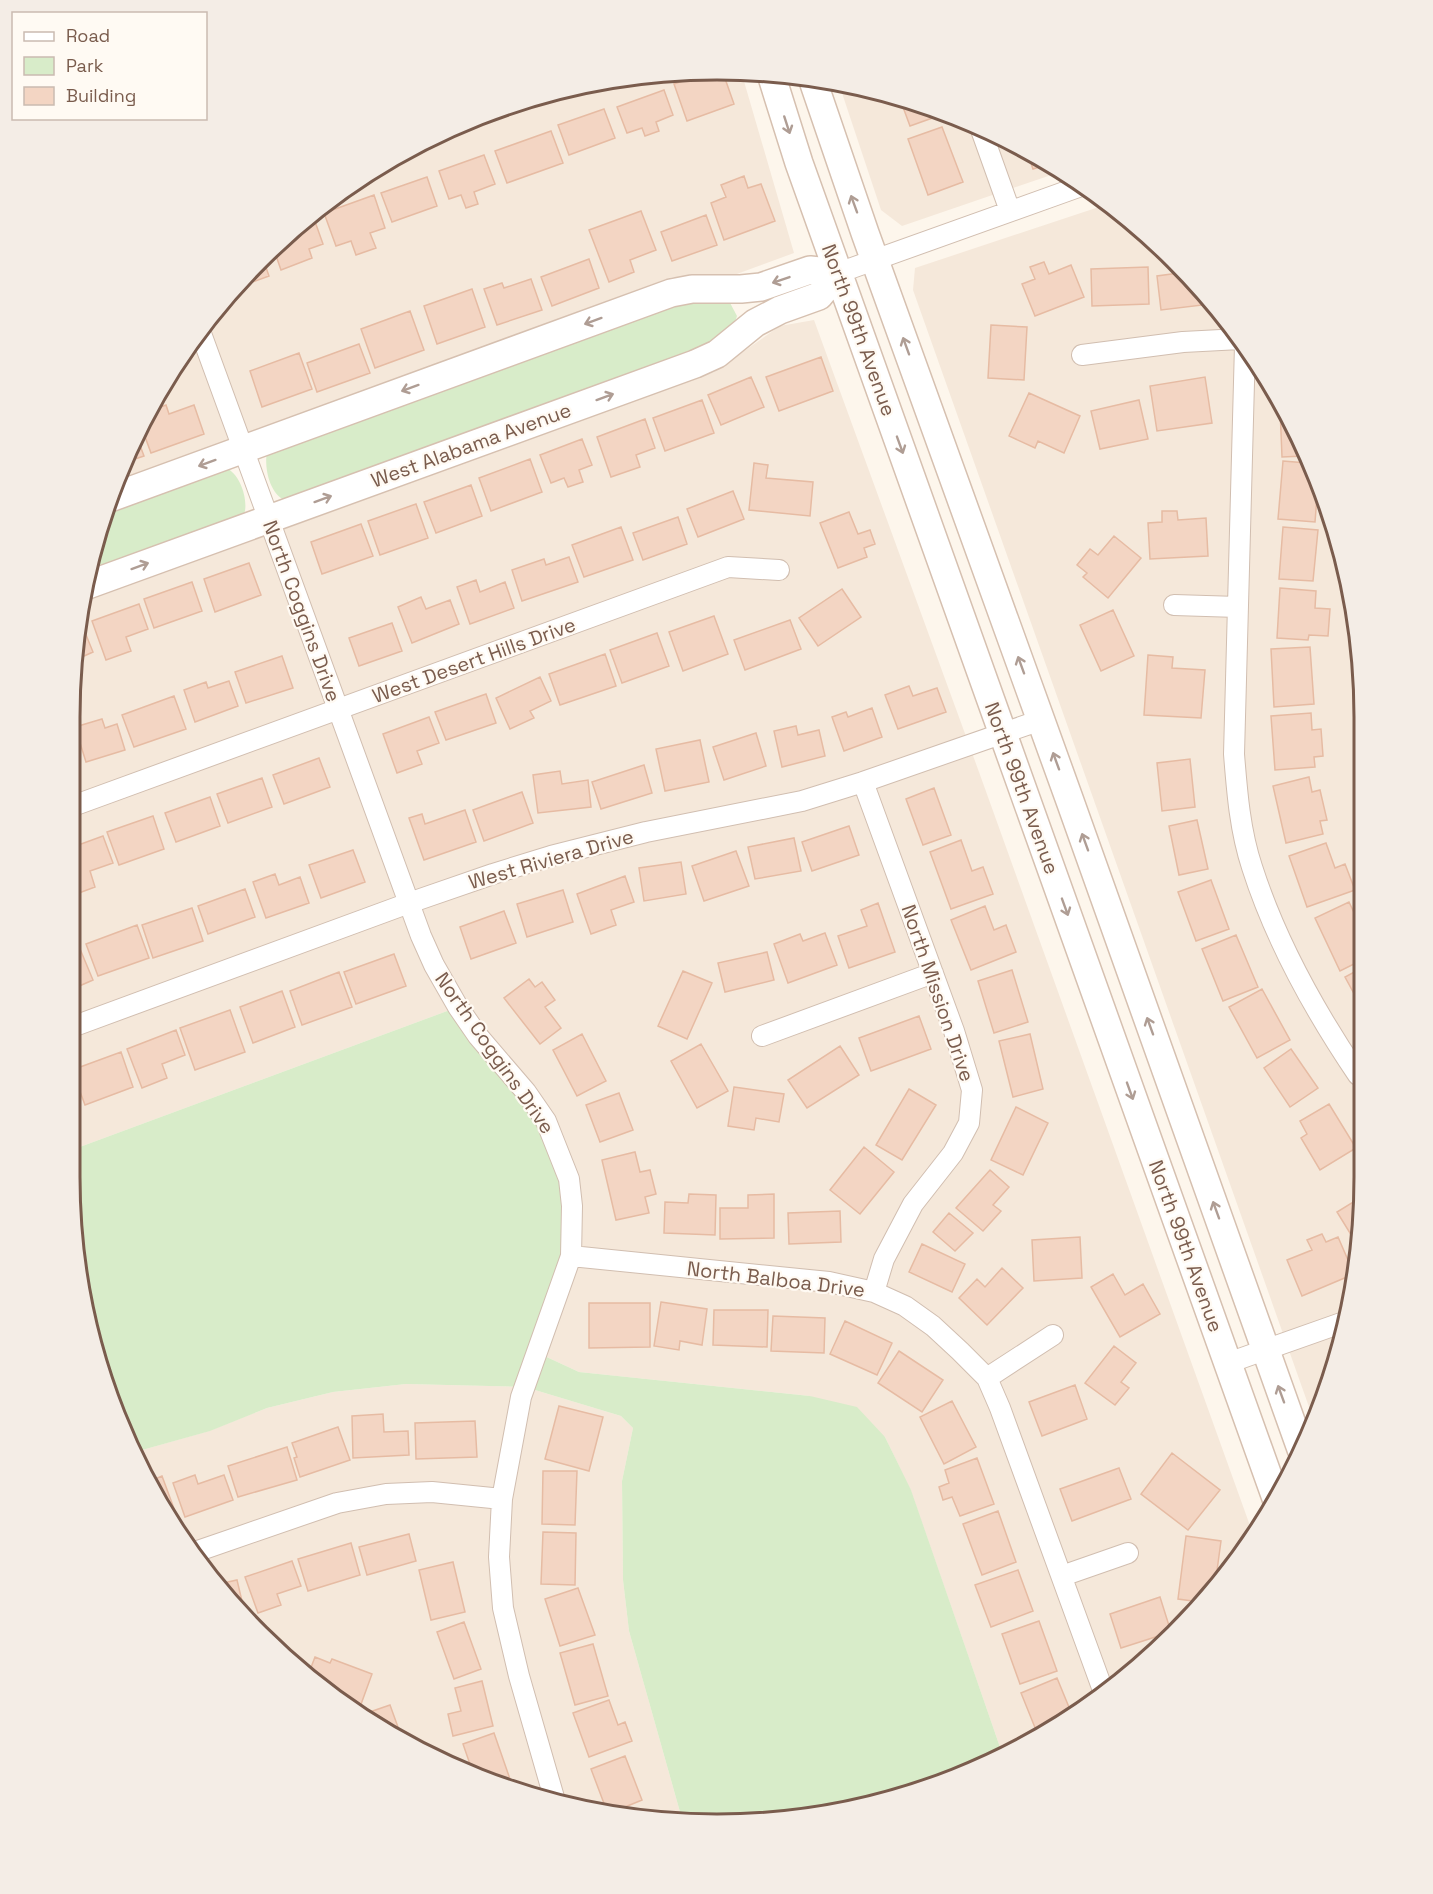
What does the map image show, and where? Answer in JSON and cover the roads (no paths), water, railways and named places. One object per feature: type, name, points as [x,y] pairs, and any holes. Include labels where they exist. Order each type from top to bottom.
[{"type":"main road","name":"North 99th Avenue","points":[[774,82],[799,164],[1273,1487]]},
{"type":"main road","name":"North 99th Avenue","points":[[815,88],[874,259],[1297,1438]]},
{"type":"main road","name":"West Alabama Avenue","points":[[120,494],[671,293],[692,289],[741,289],[761,286],[810,270],[838,273]]},
{"type":"main road","name":"West Alabama Avenue","points":[[94,583],[695,364],[717,354],[755,323],[780,310],[819,296],[838,273]]},
{"type":"street","points":[[984,139],[1010,211]]},
{"type":"street","name":"West Alabama Avenue","points":[[838,273],[1073,189]]},
{"type":"street","name":"North Coggins Drive","points":[[203,340],[409,903],[434,965],[478,1036],[526,1092],[546,1122],[569,1179],[572,1206],[571,1256],[521,1398],[502,1499],[499,1557],[502,1608],[553,1793]]},
{"type":"street","points":[[1082,356],[1183,342],[1229,340]]},
{"type":"street","points":[[1245,361],[1234,754],[1238,799],[1251,866],[1268,911],[1286,951],[1330,1030],[1354,1067]]},
{"type":"street","name":"West Desert Hills Drive","points":[[80,803],[728,567],[779,570]]},
{"type":"street","points":[[1174,605],[1238,608]]},
{"type":"street","name":"West Riviera Drive","points":[[80,1024],[409,903],[551,856],[695,822],[802,801],[1041,720]]},
{"type":"street","name":"North Mission Drive","points":[[863,782],[954,1030],[972,1090],[969,1123],[953,1153],[913,1204],[884,1259],[874,1292]]},
{"type":"street","points":[[762,1036],[933,973]]},
{"type":"street","name":"North Balboa Drive","points":[[571,1256],[829,1282],[874,1292],[905,1306],[933,1326],[987,1378],[1101,1685]]},
{"type":"street","points":[[1228,1363],[1336,1325]]},
{"type":"street","points":[[987,1378],[1053,1335]]},
{"type":"street","points":[[200,1550],[337,1503],[386,1494],[432,1492],[502,1499]]},
{"type":"street","points":[[1062,1576],[1128,1553]]}]
